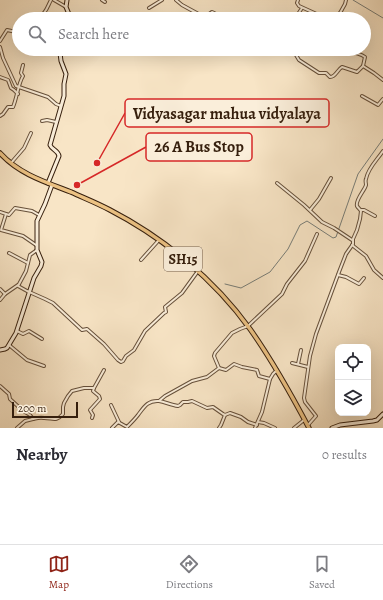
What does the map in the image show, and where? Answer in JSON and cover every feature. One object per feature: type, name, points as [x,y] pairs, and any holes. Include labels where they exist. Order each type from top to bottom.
[{"type":"main road","name":"SH15","points":[[0,153],[10,163],[26,173],[88,199],[141,228],[159,240],[198,271],[218,291],[248,326],[268,355],[308,426]]},
{"type":"street","points":[[44,12],[51,0]]},
{"type":"street","points":[[54,0],[66,7]]},
{"type":"street","points":[[67,0],[66,7],[68,12]]},
{"type":"street","points":[[149,8],[162,0]]},
{"type":"street","points":[[176,0],[195,12]]},
{"type":"street","points":[[298,0],[297,4],[312,12]]},
{"type":"street","points":[[341,12],[346,0]]},
{"type":"street","points":[[299,12],[302,8]]},
{"type":"street","points":[[0,42],[7,30],[12,31]]},
{"type":"street","points":[[0,47],[7,69],[15,85],[19,88],[48,98],[61,106]]},
{"type":"street","points":[[0,350],[5,349],[9,345],[16,331],[34,278],[42,263],[37,250],[37,221],[45,204],[60,156],[58,152],[50,145],[64,96],[66,74],[60,56]]},
{"type":"street","points":[[297,56],[299,60],[319,73],[326,73],[330,77],[335,75],[342,67],[357,72],[363,66],[365,57],[364,56]]},
{"type":"street","points":[[0,116],[8,107],[13,108],[23,76],[21,73],[23,65]]},
{"type":"street","points":[[363,66],[383,80]]},
{"type":"street","points":[[0,78],[8,80],[11,88],[18,94]]},
{"type":"street","points":[[362,96],[378,106],[383,99]]},
{"type":"street","points":[[42,121],[47,120],[57,122]]},
{"type":"street","points":[[10,163],[24,148],[31,133]]},
{"type":"street","points":[[375,216],[361,210],[357,206],[357,203],[360,194],[366,185],[367,174],[371,166],[383,151]]},
{"type":"street","points":[[310,210],[319,199],[331,178]]},
{"type":"street","points":[[277,183],[310,210],[322,222],[353,240]]},
{"type":"street","points":[[0,212],[9,215],[15,208],[32,211],[39,214]]},
{"type":"street","points":[[308,426],[316,416],[304,399],[308,367],[316,334],[346,254],[352,245],[359,223],[361,210]]},
{"type":"street","points":[[6,214],[1,231],[23,236],[37,245]]},
{"type":"street","points":[[270,379],[259,376],[258,370],[235,364],[226,370],[220,368],[214,356],[232,333],[238,329],[248,326],[283,293],[305,261],[317,234]]},
{"type":"street","points":[[142,260],[159,240]]},
{"type":"street","points":[[352,245],[366,256],[374,270],[383,278]]},
{"type":"street","points":[[0,300],[18,285],[23,278],[31,254],[37,250]]},
{"type":"street","points":[[9,253],[28,263]]},
{"type":"street","points":[[18,285],[53,303],[82,330],[87,328],[118,360],[122,362],[127,355],[134,350],[145,331],[165,312],[166,307],[182,293],[198,271]]},
{"type":"street","points":[[338,275],[359,284],[364,278]]},
{"type":"street","points":[[0,289],[6,294]]},
{"type":"street","points":[[16,331],[22,334],[30,331],[42,339]]},
{"type":"street","points":[[9,345],[27,360],[44,366]]},
{"type":"street","points":[[298,364],[301,350]]},
{"type":"street","points":[[292,363],[308,367]]},
{"type":"street","points":[[159,401],[192,380],[207,377],[220,368]]},
{"type":"street","points":[[92,418],[93,415],[90,410],[100,399],[99,396],[93,391],[104,370]]},
{"type":"street","points":[[256,428],[262,412],[270,379],[277,370]]},
{"type":"street","points":[[0,386],[9,394],[10,399],[33,419]]},
{"type":"street","points":[[17,428],[25,421],[33,419],[44,418],[53,420],[59,418],[63,414],[64,405],[71,392],[84,388],[94,388]]},
{"type":"street","points":[[111,405],[119,422],[125,426],[127,426],[138,416],[146,404],[150,402],[159,401],[178,406],[183,402],[192,400],[207,408],[213,407],[225,415],[230,413],[257,425]]},
{"type":"street","points":[[332,428],[340,425],[377,420],[383,414]]},
{"type":"street","points":[[219,428],[222,425],[225,415]]},
{"type":"street","points":[[294,428],[304,420]]},
{"type":"street","points":[[112,428],[119,422]]},
{"type":"street","points":[[258,422],[275,428]]},
{"type":"waterway","points":[[353,0],[383,18]]},
{"type":"waterway","points":[[225,284],[241,288],[270,272],[288,249],[300,225],[307,221],[333,238],[336,237],[358,174],[383,139]]},
{"type":"place","name":"Vidyasagar mahua vidyalaya","points":[[97,163]]},
{"type":"place","name":"26 A Bus Stop","points":[[77,185]]}]
